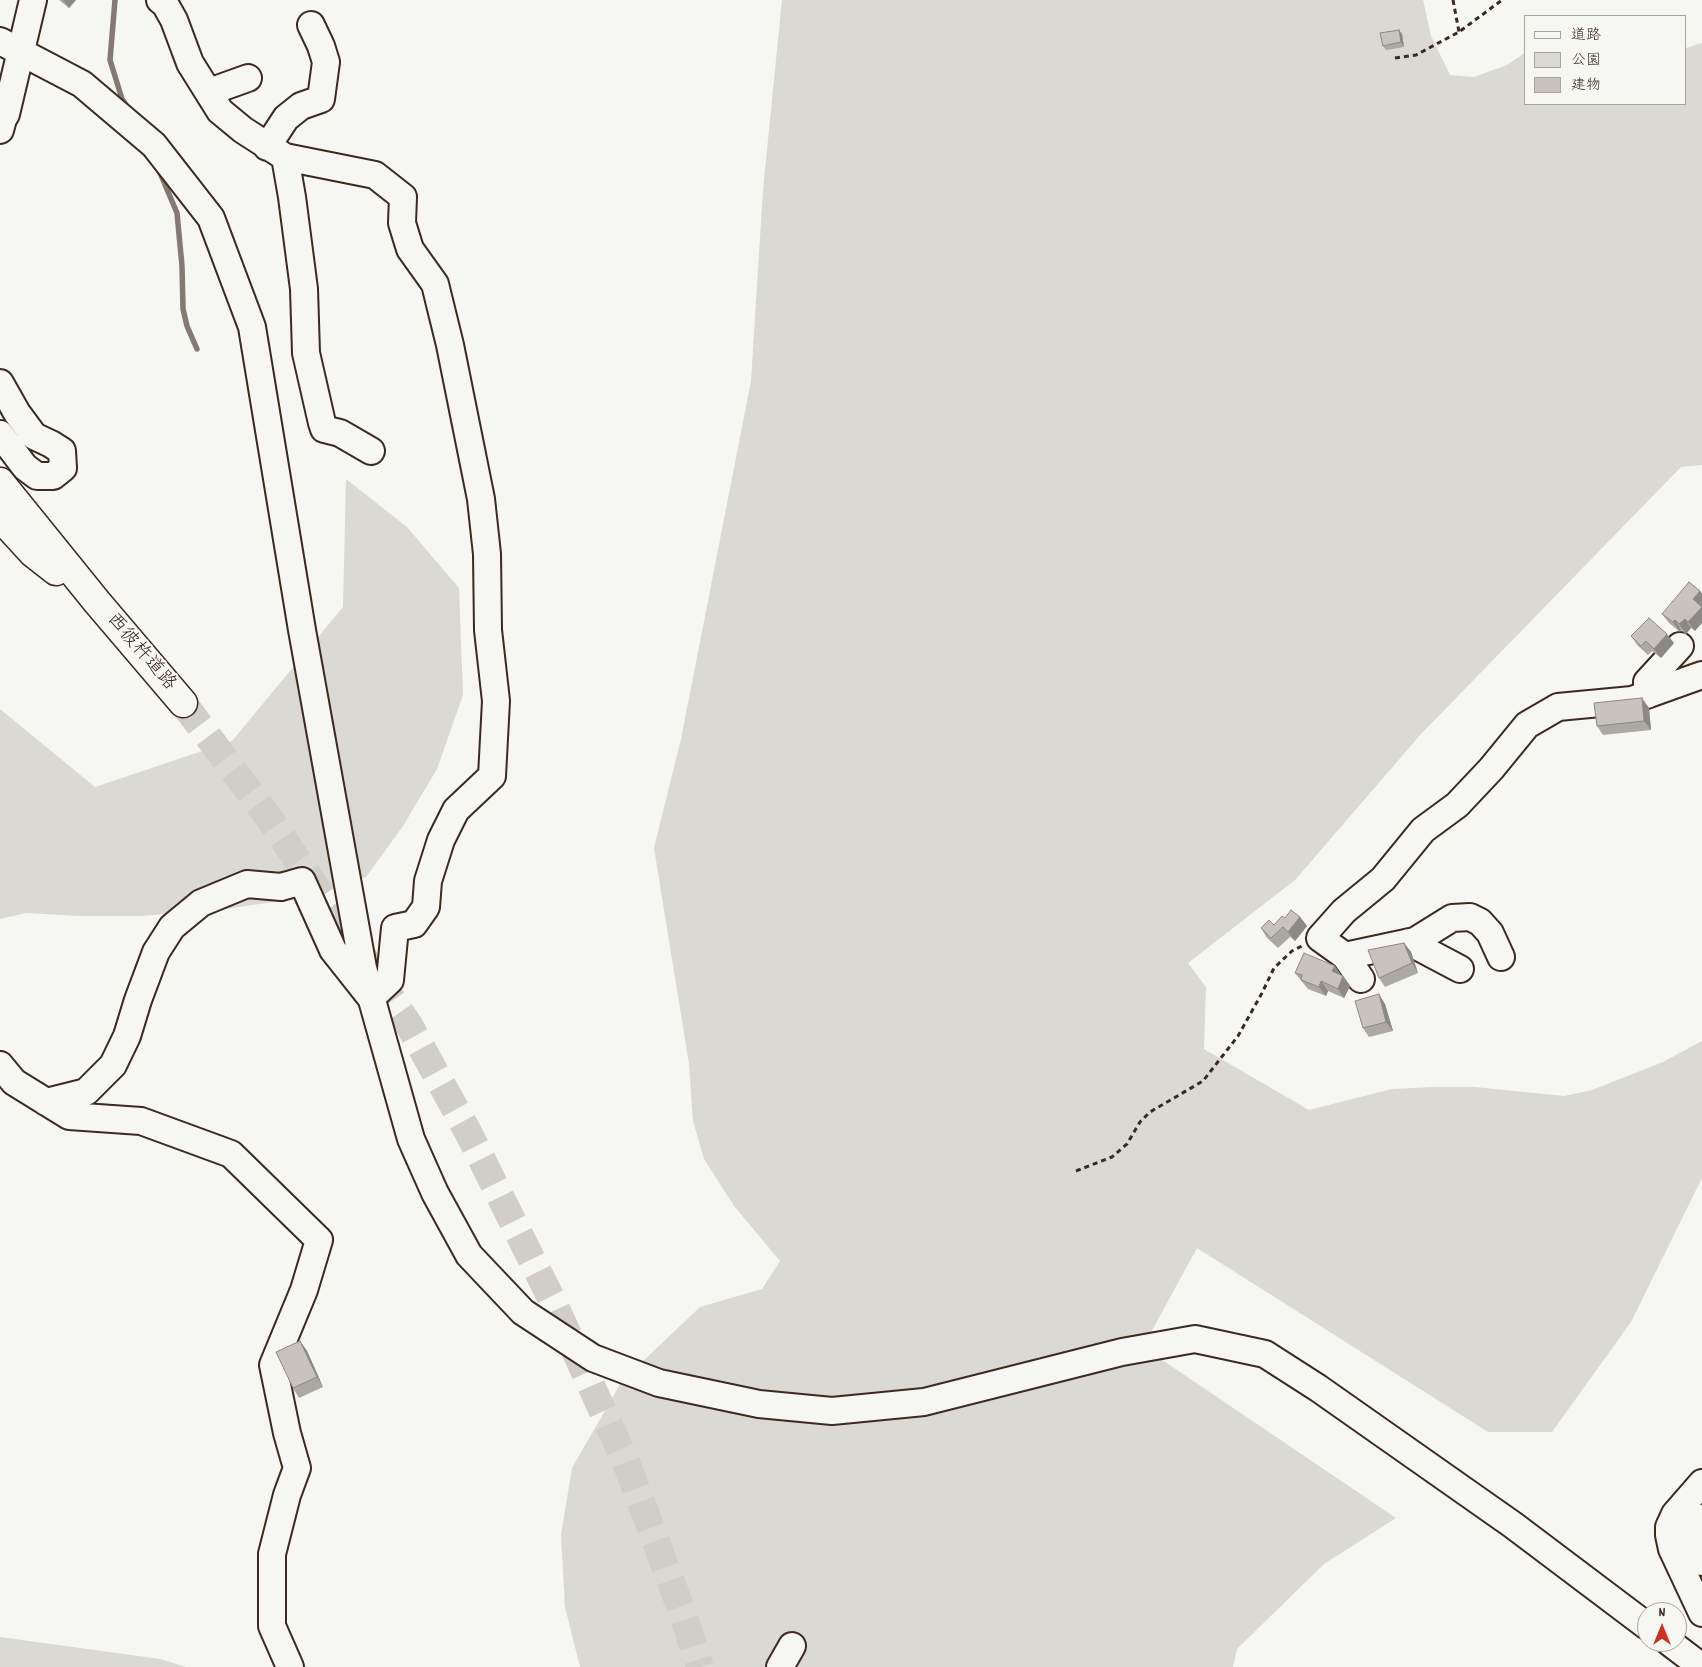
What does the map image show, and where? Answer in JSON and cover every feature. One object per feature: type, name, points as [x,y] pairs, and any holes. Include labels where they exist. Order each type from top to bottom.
[{"type":"highway","points":[[0,482],[96,602]]},
{"type":"highway","points":[[0,518],[33,553],[96,602]]},
{"type":"highway","name":"西彼杵道路","points":[[96,602],[183,703]]},
{"type":"street","points":[[0,130],[6,114],[11,46],[33,0]]},
{"type":"street","points":[[160,0],[166,4],[174,20],[190,63],[220,111],[276,152],[376,175],[403,197],[402,223],[410,249],[435,284],[450,345],[481,499],[487,554],[488,630],[496,701],[492,776],[456,810],[441,840],[428,881],[426,907],[414,924],[395,928],[390,980],[371,998]]},
{"type":"street","points":[[311,25],[326,62],[321,99]]},
{"type":"street","points":[[11,46],[82,84],[154,145],[211,218],[252,327],[302,630],[363,968],[411,1139],[435,1193],[469,1255],[522,1312],[593,1358],[659,1383],[759,1404],[832,1411],[924,1402],[1122,1352],[1196,1338],[1265,1354],[1318,1388],[1513,1525],[1637,1618]]},
{"type":"street","points":[[342,68],[337,88],[332,94],[300,106],[286,118],[276,152],[292,197],[304,288],[306,353],[322,423],[324,429],[340,433],[371,451]]},
{"type":"street","points":[[209,92],[248,78]]},
{"type":"street","points":[[0,382],[17,413],[34,436],[62,452],[63,468],[53,476],[37,476],[25,466],[0,434]]},
{"type":"street","points":[[1647,695],[1647,682],[1680,646]]},
{"type":"street","points":[[1360,978],[1345,956],[1320,938],[1344,910],[1383,879],[1423,830],[1457,805],[1527,725],[1558,707],[1632,700],[1702,675]]},
{"type":"street","points":[[46,1102],[86,1092],[112,1065],[127,1036],[156,952],[172,927],[201,903],[247,884],[281,886],[302,881],[332,950],[371,998]]},
{"type":"street","points":[[1345,956],[1415,941],[1452,918],[1470,917],[1480,922],[1490,933],[1501,957]]},
{"type":"street","points":[[1409,942],[1460,969]]},
{"type":"street","points":[[0,1065],[14,1082],[69,1116],[141,1120],[231,1154],[319,1240],[304,1290],[273,1365],[287,1434],[297,1468],[287,1495],[272,1554],[272,1626],[290,1667]]},
{"type":"street","points":[[1702,1483],[1675,1514],[1669,1527],[1672,1549],[1702,1613]]},
{"type":"street","points":[[1702,1518],[1693,1527],[1691,1534],[1691,1540],[1702,1562]]},
{"type":"street","points":[[1682,1652],[1702,1667]]},
{"type":"path","points":[[1452,0],[1459,32]]},
{"type":"path","points":[[1395,58],[1416,55],[1459,32],[1502,0]]},
{"type":"path","points":[[1076,1170],[1112,1157],[1127,1144],[1140,1122],[1150,1112],[1203,1081],[1238,1036],[1274,968],[1292,951],[1320,938]]},
{"type":"green space","points":[[782,0],[1423,0],[1431,36],[1450,75],[1474,77],[1507,65],[1524,53],[1524,105],[1687,105],[1687,48],[1702,43],[1702,465],[1681,467],[1421,734],[1295,880],[1188,963],[1206,987],[1204,1049],[1309,1110],[1392,1089],[1475,1087],[1564,1096],[1592,1090],[1663,1062],[1702,1041],[1702,1178],[1631,1322],[1552,1432],[1488,1432],[1197,1248],[1143,1347],[1396,1518],[1324,1564],[1237,1649],[1233,1667],[580,1667],[565,1607],[561,1535],[572,1468],[622,1381],[700,1307],[762,1289],[780,1261],[734,1206],[704,1159],[693,1121],[689,1064],[654,848],[681,739],[751,381],[763,190]]},
{"type":"green space","points":[[346,479],[407,527],[459,588],[463,695],[437,769],[403,826],[366,877],[287,900],[218,910],[141,916],[80,916],[26,913],[0,919],[0,709],[95,787],[232,741],[343,607]]},
{"type":"green space","points":[[0,1637],[160,1659],[186,1667],[0,1667]]},
{"type":"building","points":[[1399,30],[1401,42],[1383,46],[1380,33]]},
{"type":"building","points":[[1689,582],[1700,591],[1693,599],[1702,607],[1688,622],[1685,619],[1679,624],[1662,614]]},
{"type":"building","points":[[1649,618],[1667,634],[1654,649],[1646,641],[1641,646],[1631,636]]},
{"type":"building","points":[[1642,698],[1644,721],[1597,726],[1594,703]]},
{"type":"building","points":[[1291,910],[1300,917],[1288,932],[1283,927],[1271,938],[1261,928],[1269,920],[1274,925],[1282,916],[1285,918]]},
{"type":"building","points":[[1404,943],[1412,963],[1379,978],[1368,950]]},
{"type":"building","points":[[1304,953],[1335,966],[1332,971],[1343,976],[1338,989],[1321,981],[1319,987],[1301,980],[1302,975],[1295,973]]},
{"type":"building","points":[[1379,994],[1386,1022],[1363,1028],[1355,1001]]},
{"type":"building","points":[[300,1341],[317,1377],[293,1388],[276,1352]]},
{"type":"waterway","points":[[115,0],[110,60],[122,99],[128,108]]},
{"type":"waterway","points":[[158,168],[177,213],[182,266],[183,309],[187,326],[197,349]]},
{"type":"tunnel","points":[[183,703],[269,818],[409,1025],[468,1132],[552,1300],[626,1462],[683,1614],[700,1667]]}]
